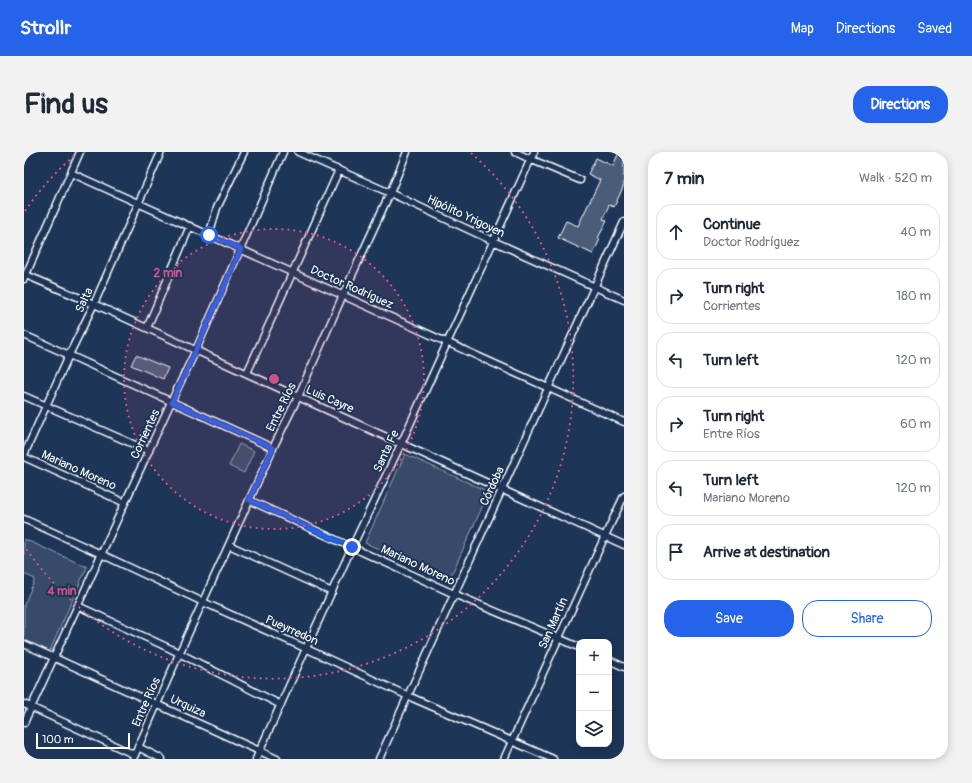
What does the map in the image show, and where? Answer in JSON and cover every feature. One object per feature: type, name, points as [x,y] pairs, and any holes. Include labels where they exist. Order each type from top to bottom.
[{"type":"street","points":[[25,276],[80,152]]},
{"type":"street","name":"Salta","points":[[24,456],[94,304],[161,152]]},
{"type":"street","points":[[209,235],[217,208],[244,152]]},
{"type":"street","name":"Corrientes","points":[[24,723],[196,350],[283,152]]},
{"type":"street","name":"Hipólito Yrigoyen","points":[[298,152],[624,300]]},
{"type":"street","name":"Entre Ríos","points":[[134,757],[179,654],[273,448],[298,397],[408,152]]},
{"type":"street","points":[[515,152],[580,180]]},
{"type":"street","name":"Santa Fe","points":[[256,759],[352,547],[448,343],[534,152]]},
{"type":"street","points":[[247,374],[338,170]]},
{"type":"street","name":"Doctor Rodríguez","points":[[71,173],[624,422]]},
{"type":"street","name":"Córdoba","points":[[379,759],[624,222]]},
{"type":"street","points":[[147,328],[190,226]]},
{"type":"street","name":"Luis Cayre","points":[[25,276],[94,304],[624,545]]},
{"type":"street","points":[[24,335],[273,448]]},
{"type":"street","points":[[24,396],[149,451]]},
{"type":"street","name":"Mariano Moreno","points":[[24,456],[125,503]]},
{"type":"street","name":"San Martín","points":[[504,759],[624,496]]},
{"type":"street","name":"Mariano Moreno","points":[[249,500],[454,594],[576,646]]},
{"type":"street","name":"Pueyrredon","points":[[24,519],[408,696],[553,759]]},
{"type":"street","points":[[229,545],[332,592]]},
{"type":"street","points":[[78,606],[170,649],[281,705]]},
{"type":"street","name":"Urquiza","points":[[24,644],[277,759]]},
{"type":"street","points":[[612,661],[624,667]]},
{"type":"street","points":[[24,704],[134,757]]},
{"type":"street","points":[[138,747],[162,759]]},
{"type":"shaded area","points":[[239,444],[254,451],[244,473],[229,466]]},
{"type":"shaded area","points":[[405,454],[489,492],[449,580],[365,543]]},
{"type":"shaded area","points":[[24,539],[87,567],[49,653],[24,641],[24,605],[35,579],[24,574]]},
{"type":"building","points":[[619,152],[624,152],[624,185],[614,207],[609,205],[603,219],[607,221],[598,238],[600,239],[593,254],[558,238],[566,221],[578,226],[600,180],[588,174],[596,158],[613,166]]},
{"type":"building","points":[[136,355],[168,368],[163,379],[131,365]]},
{"type":"route","points":[[209,235],[241,249],[172,402],[273,448],[249,500],[352,547]]}]
